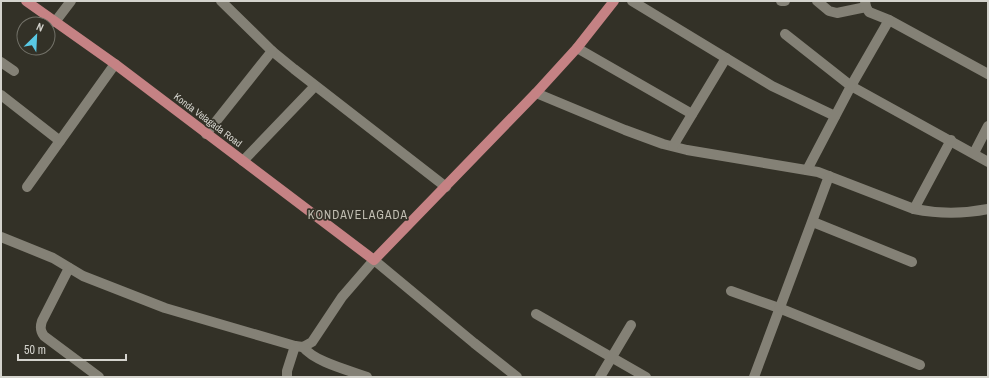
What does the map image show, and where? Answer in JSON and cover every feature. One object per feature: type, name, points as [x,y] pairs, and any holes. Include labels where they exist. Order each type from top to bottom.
[{"type":"main road","name":"Konda Velagada Road","points":[[26,1],[47,16]]},
{"type":"main road","points":[[374,260],[536,93],[577,48],[614,1]]},
{"type":"main road","name":"Konda Velagada Road","points":[[56,23],[115,64],[374,260]]},
{"type":"street","points":[[56,21],[71,1]]},
{"type":"street","points":[[222,1],[272,50],[315,86],[446,187]]},
{"type":"street","points":[[632,1],[772,86],[836,116]]},
{"type":"street","points":[[817,1],[829,11],[837,13],[866,4],[869,12],[889,20],[988,74]]},
{"type":"street","points":[[807,170],[851,86],[889,20]]},
{"type":"street","points":[[785,34],[851,86],[951,140],[988,162]]},
{"type":"street","points":[[577,48],[692,114]]},
{"type":"street","points":[[206,134],[272,50]]},
{"type":"street","points":[[673,146],[726,58]]},
{"type":"street","points":[[1,62],[14,71]]},
{"type":"street","points":[[27,187],[115,64]]},
{"type":"street","points":[[243,161],[315,86]]},
{"type":"street","points":[[536,93],[625,130],[673,146],[687,150],[807,170],[829,176],[914,209],[948,214],[988,209]]},
{"type":"street","points":[[1,96],[60,140]]},
{"type":"street","points":[[974,153],[988,126]]},
{"type":"street","points":[[914,209],[951,140]]},
{"type":"street","points":[[754,377],[829,176]]},
{"type":"street","points":[[813,222],[912,262]]},
{"type":"street","points":[[1,236],[53,258],[83,276],[165,308],[299,347],[316,358],[367,377]]},
{"type":"street","points":[[287,377],[287,371],[299,347],[312,342],[342,297],[374,260],[517,377]]},
{"type":"street","points":[[68,268],[42,321],[40,327],[41,332],[44,336],[99,377]]},
{"type":"street","points":[[731,291],[780,308],[920,365]]},
{"type":"street","points":[[536,314],[612,359],[646,377]]},
{"type":"street","points":[[600,377],[612,359],[630,325]]},
{"type":"district","name":"KONDAVELAGADA","points":[[358,215]]}]
